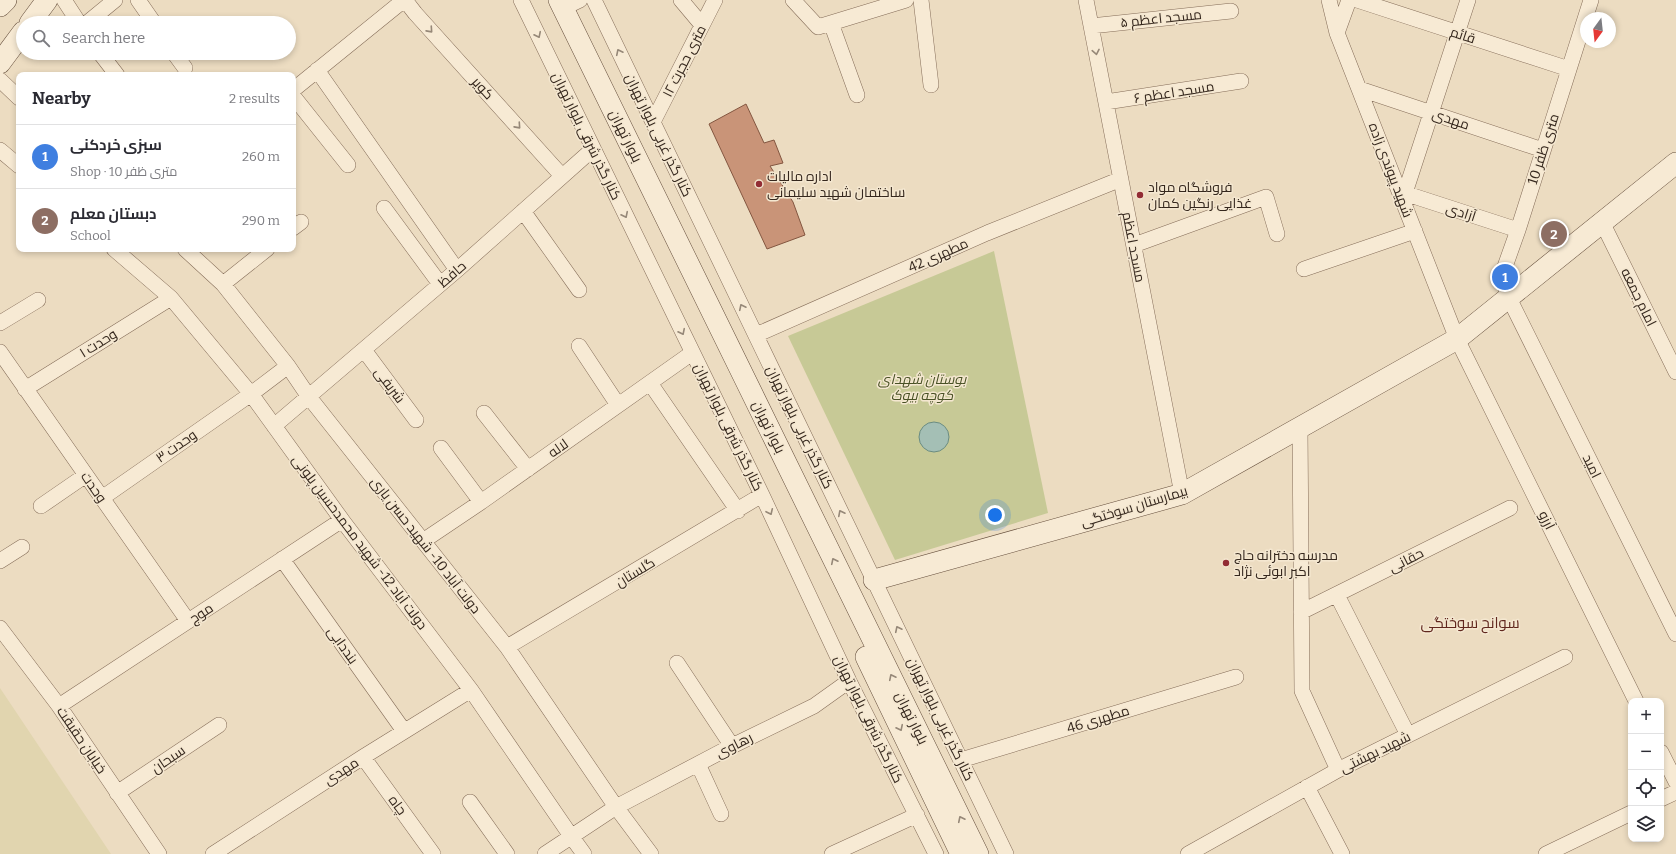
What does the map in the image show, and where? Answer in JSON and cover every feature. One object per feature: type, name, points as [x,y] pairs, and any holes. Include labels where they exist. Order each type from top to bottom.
[{"type":"main road","points":[[0,6],[6,0]]},
{"type":"main road","points":[[35,16],[47,0]]},
{"type":"main road","name":"بلوار تهران","points":[[562,2],[961,854]]},
{"type":"main road","name":"بلوار تهران","points":[[562,2],[978,854]]},
{"type":"main road","points":[[0,63],[16,41]]},
{"type":"main road","name":"بیمارستان سوختگی","points":[[874,580],[1182,494],[1457,339],[1676,163]]},
{"type":"street","points":[[64,0],[74,16]]},
{"type":"street","points":[[96,16],[115,0]]},
{"type":"street","points":[[138,0],[149,16]]},
{"type":"street","points":[[296,88],[405,0]]},
{"type":"street","name":"کویر","points":[[405,0],[562,176]]},
{"type":"street","name":"کنار گذر شرقی بلوار تهران","points":[[521,0],[762,495],[849,681],[936,854]]},
{"type":"street","name":"کنار گذر غربی بلوار تهران","points":[[594,0],[756,335],[821,474],[874,580],[1006,854]]},
{"type":"street","points":[[681,0],[702,25]]},
{"type":"street","name":"۱۲ متری حجرت","points":[[653,122],[716,0]]},
{"type":"street","points":[[793,0],[818,27],[906,0]]},
{"type":"street","points":[[921,0],[931,85]]},
{"type":"street","name":"مسجد اعظم","points":[[1086,0],[1182,494]]},
{"type":"street","name":"شهید پیوندی زاده","points":[[1328,0],[1337,33],[1403,196],[1457,339]]},
{"type":"street","points":[[1337,33],[1349,0]]},
{"type":"street","name":"قائم","points":[[1357,0],[1569,69]]},
{"type":"street","points":[[1403,196],[1468,0]]},
{"type":"street","name":"10 متری ظفر","points":[[1509,298],[1502,275],[1518,230],[1591,0]]},
{"type":"street","name":"مسجد اعظم ۵","points":[[1091,26],[1231,11]]},
{"type":"street","points":[[831,23],[857,95]]},
{"type":"street","points":[[105,60],[115,72]]},
{"type":"street","points":[[179,60],[185,68]]},
{"type":"street","points":[[317,70],[457,270]]},
{"type":"street","points":[[0,80],[16,95]]},
{"type":"street","name":"مسجد اعظم ۶","points":[[1106,102],[1241,81]]},
{"type":"street","name":"مهدی","points":[[1360,89],[1543,150]]},
{"type":"street","points":[[296,100],[348,165]]},
{"type":"street","name":"حافظ","points":[[274,426],[457,270],[593,149]]},
{"type":"street","points":[[0,150],[16,163]]},
{"type":"street","name":"مطهری 42","points":[[756,335],[987,233],[1121,179]]},
{"type":"street","name":"آزادی","points":[[1403,196],[1518,230]]},
{"type":"street","points":[[1134,245],[1266,197],[1277,234]]},
{"type":"street","points":[[384,208],[440,284]]},
{"type":"street","points":[[523,210],[580,290]]},
{"type":"street","name":"امام جمعه","points":[[1602,222],[1676,372]]},
{"type":"street","points":[[1304,269],[1415,230]]},
{"type":"street","name":"دولت آباد 12- شهید محمدحسین پلونی","points":[[117,252],[171,298],[251,394],[342,520],[471,690],[584,854]]},
{"type":"street","name":"دولت آباد 10- شهید حسن یاری","points":[[188,252],[223,284],[288,366],[309,396],[507,647],[616,807],[651,854]]},
{"type":"street","points":[[223,284],[263,252]]},
{"type":"street","name":"وحدت ۱","points":[[26,388],[171,298]]},
{"type":"street","name":"امید","points":[[1509,298],[1676,634]]},
{"type":"street","points":[[0,323],[38,300]]},
{"type":"street","name":"آرزو","points":[[1457,339],[1635,698]]},
{"type":"street","points":[[578,346],[618,405]]},
{"type":"street","name":"شریفی","points":[[364,350],[416,420]]},
{"type":"street","name":"وحدت","points":[[0,352],[188,621]]},
{"type":"street","name":"لاله","points":[[423,541],[481,502],[692,353]]},
{"type":"street","name":"وحدت ۳","points":[[102,498],[251,394],[288,366]]},
{"type":"street","points":[[650,383],[738,511]]},
{"type":"street","points":[[484,413],[528,469]]},
{"type":"street","points":[[1300,427],[1302,691],[1338,770]]},
{"type":"street","points":[[440,448],[481,502]]},
{"type":"street","points":[[41,506],[86,475]]},
{"type":"street","name":"گلستان","points":[[507,647],[738,511],[762,495]]},
{"type":"street","name":"حقانی","points":[[1301,612],[1510,508]]},
{"type":"street","name":"موج","points":[[59,706],[342,520]]},
{"type":"street","points":[[0,561],[22,547]]},
{"type":"street","name":"بنددابی","points":[[282,559],[404,731]]},
{"type":"street","points":[[1337,595],[1408,735]]},
{"type":"street","name":"خیابان حقیقت","points":[[0,628],[59,706],[159,854]]},
{"type":"street","name":"شهید بهشتی","points":[[1188,854],[1338,770],[1565,656]]},
{"type":"street","points":[[677,663],[732,746]]},
{"type":"street","name":"مطهری 46","points":[[961,760],[1236,678]]},
{"type":"street","name":"رهاوی","points":[[571,836],[616,807],[732,746],[814,706],[849,681]]},
{"type":"street","name":"مهدی","points":[[214,854],[363,757],[471,690]]},
{"type":"street","name":"سبحان","points":[[117,793],[219,725]]},
{"type":"street","name":"چاه","points":[[363,757],[433,854]]},
{"type":"street","points":[[1664,758],[1675,778]]},
{"type":"street","points":[[698,764],[721,814]]},
{"type":"street","points":[[1307,787],[1342,854]]},
{"type":"street","points":[[1664,798],[1676,792]]},
{"type":"street","points":[[470,802],[507,854]]},
{"type":"street","points":[[1546,854],[1628,814]]},
{"type":"street","points":[[832,854],[916,815]]},
{"type":"street","points":[[545,854],[571,836]]},
{"type":"shaded area","points":[[934,422],[944,427],[949,437],[944,447],[934,452],[924,447],[919,437],[924,427]]},
{"type":"shaded area","points":[[0,688],[111,854],[0,854]]},
{"type":"green space","name":"بوستان شهدای کوچه بیوک","points":[[994,251],[1048,513],[895,560],[788,336]]},
{"type":"building","name":"اداره مالیات ساختمان شهید سلیمانی","points":[[746,104],[764,143],[774,140],[783,163],[770,166],[793,202],[805,235],[767,249],[709,124]]},
{"type":"place","name":"اداره مالیات ساختمان شهید سلیمانی","points":[[759,184]]},
{"type":"place","name":"فروشگاه مواد غذایی رنگین کمان","points":[[1140,195]]},
{"type":"place","name":"دبستان معلم","points":[[1554,234]]},
{"type":"place","name":"سبزی خردکنی","points":[[1505,277]]},
{"type":"place","name":"مدرسه دخترانه حاج اکبر ابوئی نژاد","points":[[1226,563]]},
{"type":"district","name":"سوانح سوختگی","points":[[1470,623]]}]
